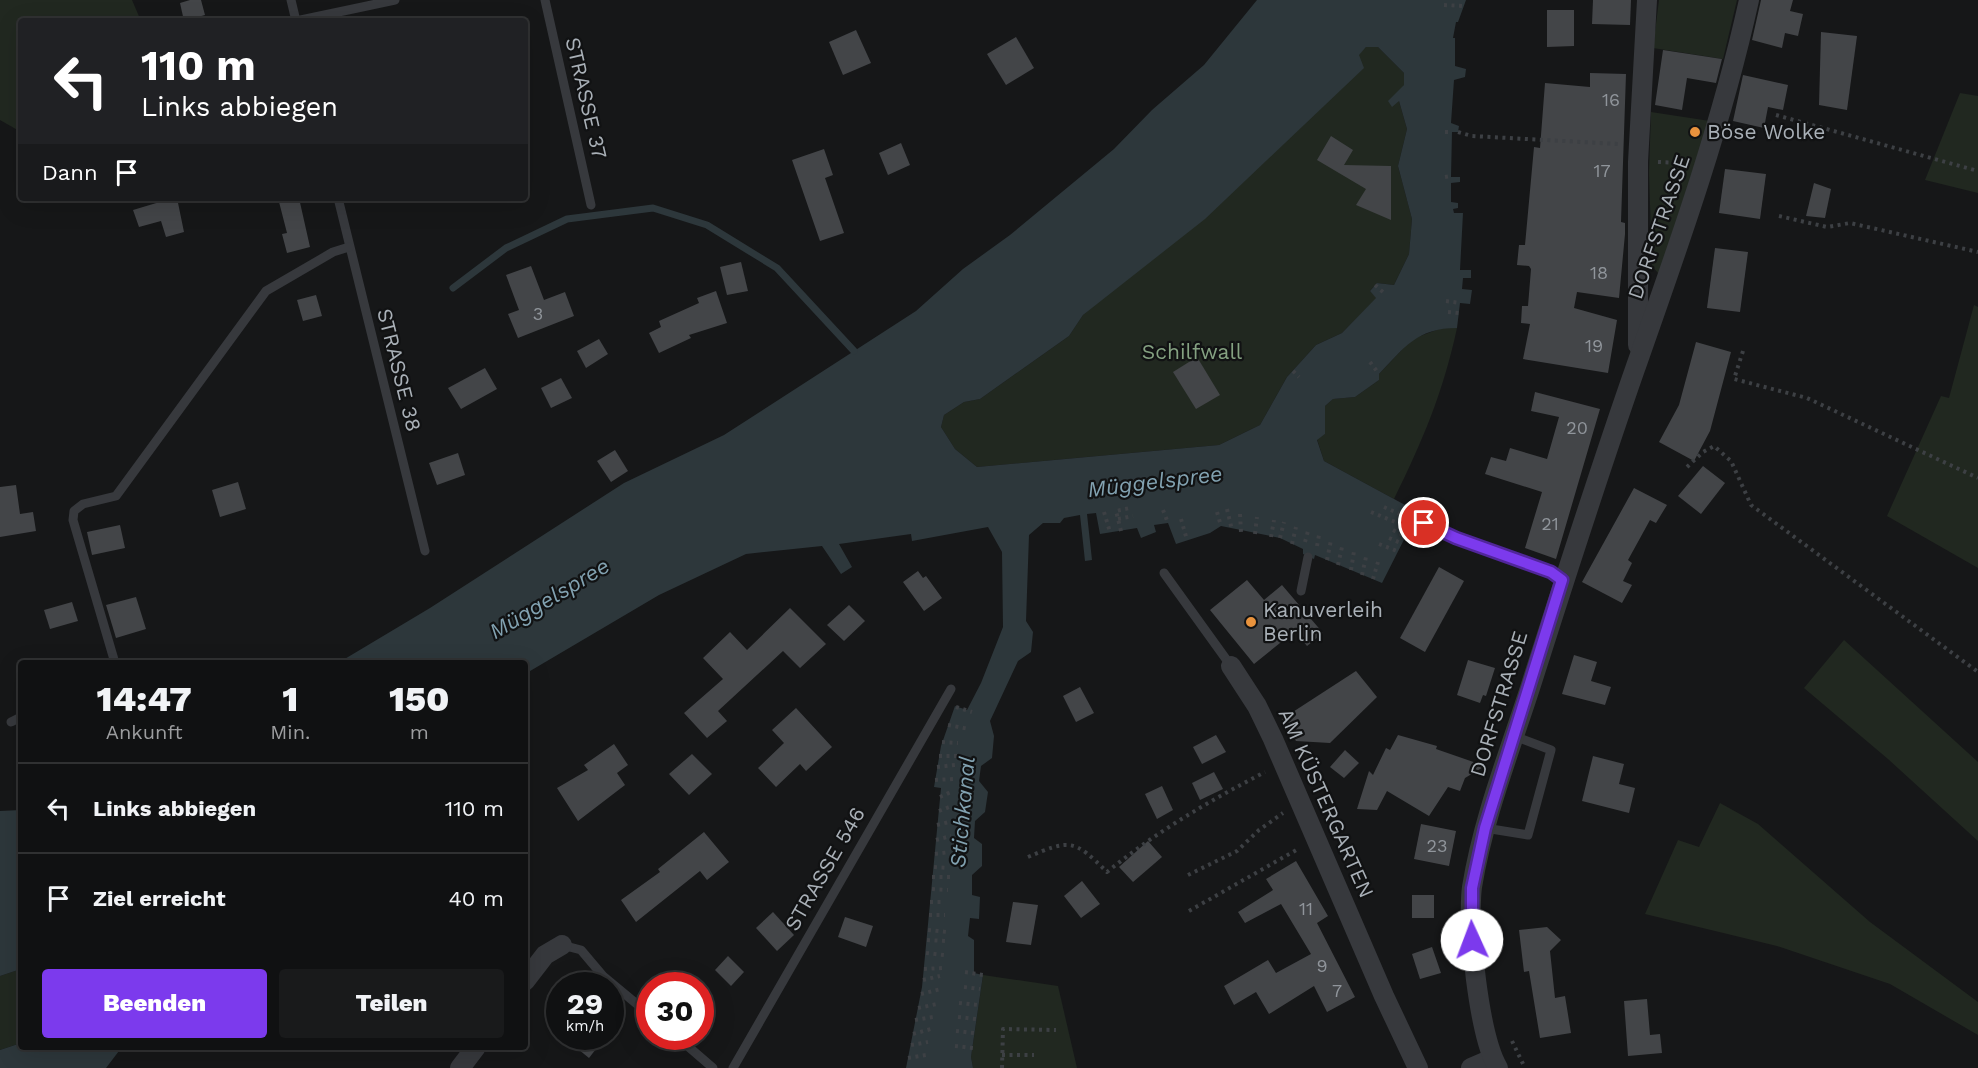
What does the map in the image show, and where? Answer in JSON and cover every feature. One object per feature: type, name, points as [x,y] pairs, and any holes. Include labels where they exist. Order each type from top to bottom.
[{"type":"street","name":"DORFSTRASSE","points":[[1637,363],[1638,162],[1647,0]]},
{"type":"street","name":"DORFSTRASSE","points":[[1495,1063],[1473,957],[1471,921],[1472,888],[1485,828],[1562,580],[1707,164],[1749,0]]},
{"type":"street","name":"AM KÜSTERGARTEN","points":[[1231,666],[1257,706],[1273,739],[1379,986],[1418,1068]]},
{"type":"street","points":[[528,977],[545,955],[562,945]]},
{"type":"street","points":[[460,1068],[474,1050]]},
{"type":"street","points":[[1472,1068],[1495,1063]]},
{"type":"lane","points":[[291,0],[295,18]]},
{"type":"lane","points":[[310,18],[395,0]]},
{"type":"lane","name":"STRASSE 37","points":[[545,0],[591,204]]},
{"type":"lane","name":"STRASSE 38","points":[[339,201],[425,551]]},
{"type":"lane","points":[[114,660],[74,520],[74,511],[83,504],[116,496],[266,291],[333,252],[349,247]]},
{"type":"lane","points":[[1419,522],[1456,538],[1551,572],[1562,580]]},
{"type":"lane","points":[[1301,591],[1308,556]]},
{"type":"lane","name":"AM KÜSTERGARTEN","points":[[1164,573],[1231,666]]},
{"type":"lane","name":"STRASSE 546","points":[[733,1068],[951,688]]},
{"type":"lane","points":[[11,722],[18,718]]},
{"type":"lane","points":[[1485,828],[1528,835],[1551,750],[1514,736]]},
{"type":"lane","points":[[562,945],[581,950],[603,976],[636,1003]]},
{"type":"lane","points":[[692,1050],[713,1068]]},
{"type":"path","points":[[1444,5],[1464,6]]},
{"type":"path","points":[[1776,115],[1978,171]]},
{"type":"path","points":[[1445,132],[1452,132]]},
{"type":"path","points":[[1458,132],[1472,136],[1623,144]]},
{"type":"path","points":[[1638,162],[1707,164]]},
{"type":"path","points":[[1445,177],[1451,176]]},
{"type":"path","points":[[1779,216],[1827,227],[1850,224],[1978,252]]},
{"type":"path","points":[[1375,285],[1383,292]]},
{"type":"path","points":[[1446,301],[1460,303]]},
{"type":"path","points":[[1448,312],[1459,313]]},
{"type":"path","points":[[1743,351],[1734,379],[1807,398],[1978,478]]},
{"type":"path","points":[[1370,362],[1379,374]]},
{"type":"path","points":[[1293,370],[1299,377]]},
{"type":"path","points":[[1687,467],[1703,452],[1714,447],[1731,461],[1751,505],[1978,672]]},
{"type":"path","points":[[1384,507],[1419,522]]},
{"type":"path","points":[[1121,531],[1116,511],[1130,508]]},
{"type":"path","points":[[1227,509],[1232,530]]},
{"type":"path","points":[[1163,510],[1168,523]]},
{"type":"path","points":[[1104,512],[1110,532]]},
{"type":"path","points":[[1217,512],[1221,526]]},
{"type":"path","points":[[1371,512],[1411,528]]},
{"type":"path","points":[[1240,514],[1241,532]]},
{"type":"path","points":[[1119,519],[1133,516]]},
{"type":"path","points":[[1255,534],[1257,517]]},
{"type":"path","points":[[1180,519],[1187,540]]},
{"type":"path","points":[[1271,537],[1274,520]]},
{"type":"path","points":[[1280,538],[1284,522]]},
{"type":"path","points":[[1292,544],[1296,527]]},
{"type":"path","points":[[1392,530],[1407,537]]},
{"type":"path","points":[[1389,538],[1401,543]]},
{"type":"path","points":[[1327,560],[1331,540]]},
{"type":"path","points":[[1379,544],[1397,551]]},
{"type":"path","points":[[1338,564],[1342,547]]},
{"type":"path","points":[[1351,570],[1354,551]]},
{"type":"path","points":[[1362,574],[1366,557]]},
{"type":"path","points":[[1373,579],[1378,562]]},
{"type":"path","points":[[955,706],[972,712]]},
{"type":"path","points":[[948,725],[969,729]]},
{"type":"path","points":[[942,742],[958,743]]},
{"type":"path","points":[[939,756],[957,756]]},
{"type":"path","points":[[937,766],[955,765]]},
{"type":"path","points":[[1028,857],[1060,843],[1083,848],[1107,872],[1156,833],[1179,822],[1205,803],[1268,771]]},
{"type":"path","points":[[935,780],[953,779]]},
{"type":"path","points":[[940,797],[953,791]]},
{"type":"path","points":[[939,811],[952,806]]},
{"type":"path","points":[[1188,875],[1237,851],[1259,830],[1286,811]]},
{"type":"path","points":[[938,825],[953,821]]},
{"type":"path","points":[[936,840],[951,836]]},
{"type":"path","points":[[1189,911],[1302,847]]},
{"type":"path","points":[[935,854],[950,852]]},
{"type":"path","points":[[934,867],[948,868]]},
{"type":"path","points":[[932,877],[950,877]]},
{"type":"path","points":[[932,889],[948,890]]},
{"type":"path","points":[[930,902],[945,902]]},
{"type":"path","points":[[929,915],[945,915]]},
{"type":"path","points":[[928,930],[947,932]]},
{"type":"path","points":[[927,940],[946,941]]},
{"type":"path","points":[[926,953],[944,955]]},
{"type":"path","points":[[924,969],[942,968]]},
{"type":"path","points":[[965,972],[983,975]]},
{"type":"path","points":[[923,980],[940,976]]},
{"type":"path","points":[[964,987],[980,989]]},
{"type":"path","points":[[921,994],[941,989]]},
{"type":"path","points":[[960,1003],[978,1005]]},
{"type":"path","points":[[918,1008],[937,1004]]},
{"type":"path","points":[[915,1020],[933,1017]]},
{"type":"path","points":[[958,1017],[976,1019]]},
{"type":"path","points":[[913,1034],[931,1029]]},
{"type":"path","points":[[1002,1068],[1003,1029],[1056,1030]]},
{"type":"path","points":[[956,1031],[974,1033]]},
{"type":"path","points":[[911,1045],[928,1042]]},
{"type":"path","points":[[955,1046],[973,1048]]},
{"type":"path","points":[[908,1058],[926,1055]]},
{"type":"path","points":[[1002,1055],[1034,1055]]},
{"type":"green space","points":[[0,0],[132,0],[140,18],[18,18],[18,130],[0,120]]},
{"type":"green space","points":[[1659,0],[1737,0],[1723,59],[1653,48]]},
{"type":"green space","name":"Schilfwall","points":[[1366,47],[1378,47],[1404,73],[1404,85],[1399,101],[1407,129],[1398,166],[1412,219],[1409,254],[1394,285],[1377,283],[1370,291],[1377,298],[1342,333],[1316,345],[1287,377],[1260,425],[1219,445],[977,467],[955,449],[941,427],[944,415],[964,402],[980,399],[1069,336],[1083,315]]},
{"type":"green space","points":[[1960,93],[1978,96],[1978,193],[1925,180]]},
{"type":"green space","points":[[1651,112],[1710,121],[1662,271],[1658,273],[1652,266],[1649,173]]},
{"type":"green space","points":[[1974,305],[1978,307],[1978,568],[1887,516],[1941,396],[1949,398]]},
{"type":"green space","points":[[1442,328],[1457,328],[1445,374],[1423,436],[1394,499],[1324,461],[1317,439],[1325,434],[1325,406],[1333,399],[1355,397],[1379,380],[1379,374],[1412,339]]},
{"type":"green space","points":[[1844,640],[1978,762],[1978,841],[1888,759],[1804,688]]},
{"type":"green space","points":[[1720,803],[1758,824],[1870,922],[1978,1002],[1978,1035],[1890,984],[1777,946],[1645,914],[1678,840],[1699,847]]},
{"type":"green space","points":[[18,970],[18,1044],[0,1050],[0,976]]},
{"type":"green space","points":[[983,975],[1058,986],[1077,1068],[973,1068],[971,1057]]},
{"type":"water","points":[[1257,0],[1466,0],[1458,22],[1456,22],[1453,38],[1455,38],[1455,66],[1466,69],[1465,77],[1454,80],[1451,123],[1459,126],[1458,132],[1452,132],[1451,177],[1460,177],[1460,182],[1451,183],[1451,202],[1458,203],[1458,208],[1453,209],[1454,213],[1463,213],[1460,270],[1471,270],[1471,278],[1463,278],[1462,289],[1472,290],[1470,304],[1460,303],[1457,328],[1432,331],[1422,335],[1397,355],[1379,374],[1379,380],[1355,397],[1333,399],[1325,406],[1325,434],[1317,440],[1324,461],[1418,512],[1382,583],[1315,555],[1314,559],[1303,554],[1303,549],[1280,538],[1221,526],[1210,533],[1176,544],[1168,523],[1154,525],[1156,532],[1141,538],[1137,528],[1100,534],[1096,513],[1087,514],[1092,560],[1085,561],[1080,515],[1064,518],[1060,523],[1043,523],[1029,535],[1026,621],[1033,632],[1031,652],[1018,661],[990,721],[994,736],[992,758],[981,766],[979,781],[988,792],[985,812],[975,821],[974,838],[982,844],[982,866],[972,875],[972,895],[980,897],[979,919],[970,918],[968,936],[974,940],[974,973],[983,975],[971,1057],[973,1068],[906,1068],[922,987],[941,788],[934,787],[941,746],[955,706],[967,710],[981,683],[1003,627],[1002,552],[988,527],[912,541],[911,534],[839,544],[852,567],[841,574],[822,546],[746,554],[659,595],[528,672],[528,660],[343,660],[430,608],[624,483],[724,435],[916,311],[963,269],[1010,235],[1114,149],[1152,110],[1204,65]],"holes":[[[1366,47],[1378,47],[1404,73],[1404,85],[1388,101],[1392,107],[1399,101],[1407,129],[1398,166],[1412,219],[1409,254],[1394,285],[1377,283],[1370,291],[1376,298],[1342,333],[1316,345],[1287,377],[1260,425],[1219,445],[977,467],[955,449],[941,427],[944,415],[964,402],[980,399],[1069,336],[1083,315],[1205,219],[1364,68],[1359,55]]]},
{"type":"water","points":[[18,810],[18,970],[0,976],[0,811]]},
{"type":"water","points":[[18,1044],[18,1050],[37,1052],[42,1050],[120,1050],[106,1068],[0,1068],[0,1050]]},
{"type":"building","points":[[201,0],[205,15],[183,18],[180,3]]},
{"type":"building","points":[[1593,0],[1631,0],[1630,25],[1592,24]]},
{"type":"building","points":[[1761,0],[1793,0],[1790,11],[1803,14],[1798,36],[1785,33],[1782,48],[1752,40]]},
{"type":"building","points":[[1547,10],[1574,10],[1574,46],[1547,47]]},
{"type":"building","points":[[856,30],[871,63],[843,75],[829,42]]},
{"type":"building","points":[[1821,32],[1857,36],[1847,110],[1819,105]]},
{"type":"building","points":[[1016,37],[1034,68],[1006,85],[987,54]]},
{"type":"building","points":[[1663,50],[1722,59],[1716,83],[1687,78],[1682,110],[1655,105]]},
{"type":"building","points":[[1590,73],[1626,74],[1621,222],[1625,223],[1625,234],[1619,298],[1577,292],[1574,308],[1617,320],[1608,373],[1523,359],[1530,324],[1521,323],[1522,306],[1528,306],[1531,269],[1529,266],[1517,265],[1519,245],[1525,245],[1534,147],[1540,148],[1545,83],[1590,87]]},
{"type":"building","points":[[1743,75],[1788,85],[1783,110],[1768,107],[1764,128],[1733,121]]},
{"type":"building","points":[[1331,136],[1353,150],[1344,165],[1391,166],[1391,220],[1356,205],[1366,189],[1317,160]]},
{"type":"building","points":[[901,143],[910,165],[888,175],[879,153]]},
{"type":"building","points":[[824,149],[833,175],[825,178],[844,233],[820,241],[792,160]]},
{"type":"building","points":[[1725,169],[1766,174],[1760,219],[1719,213]]},
{"type":"building","points":[[1814,183],[1831,189],[1825,218],[1806,216]]},
{"type":"building","points":[[163,201],[178,201],[184,232],[166,237],[161,221],[139,227],[133,210]]},
{"type":"building","points":[[279,201],[300,201],[310,247],[287,253],[282,234],[287,233]]},
{"type":"building","points":[[1715,248],[1748,252],[1740,312],[1707,308]]},
{"type":"building","points":[[741,262],[748,291],[727,295],[720,267]]},
{"type":"building","points":[[531,266],[544,300],[565,292],[574,316],[518,338],[508,314],[519,310],[506,275]]},
{"type":"building","points":[[716,291],[727,323],[689,335],[691,338],[659,353],[649,333],[661,327],[659,321],[699,303],[697,298]]},
{"type":"building","points":[[316,295],[322,316],[303,321],[297,300]]},
{"type":"building","points":[[599,339],[608,354],[586,368],[577,351]]},
{"type":"building","points":[[1696,342],[1731,352],[1710,431],[1694,461],[1659,442],[1679,405]]},
{"type":"building","points":[[1197,357],[1220,395],[1196,409],[1173,372]]},
{"type":"building","points":[[485,368],[497,389],[461,409],[448,388]]},
{"type":"building","points":[[561,378],[572,398],[551,408],[541,388]]},
{"type":"building","points":[[1535,392],[1600,409],[1556,559],[1525,548],[1542,492],[1485,474],[1491,457],[1506,461],[1510,448],[1547,459],[1559,417],[1531,411]]},
{"type":"building","points":[[615,450],[628,471],[611,482],[597,461]]},
{"type":"building","points":[[458,453],[465,475],[437,485],[429,463]]},
{"type":"building","points":[[1703,466],[1725,483],[1701,514],[1678,496]]},
{"type":"building","points":[[238,482],[246,509],[220,517],[212,490]]},
{"type":"building","points":[[16,485],[20,514],[33,512],[36,531],[0,537],[0,487]]},
{"type":"building","points":[[1634,488],[1667,505],[1656,523],[1650,520],[1628,560],[1632,563],[1623,581],[1632,585],[1622,603],[1582,582]]},
{"type":"building","points":[[120,525],[125,548],[92,555],[87,532]]},
{"type":"building","points":[[1439,567],[1464,581],[1425,652],[1400,638]]},
{"type":"building","points":[[918,571],[923,578],[926,576],[942,598],[924,611],[903,582]]},
{"type":"building","name":"Kanuverleih Berlin","points":[[1247,580],[1264,600],[1282,585],[1323,633],[1307,646],[1295,631],[1254,664],[1210,610]]},
{"type":"building","points":[[136,597],[146,629],[116,638],[106,605]]},
{"type":"building","points":[[72,602],[78,621],[50,629],[44,610]]},
{"type":"building","points":[[849,605],[865,621],[844,641],[827,625]]},
{"type":"building","points":[[790,608],[826,644],[800,668],[783,651],[718,711],[727,721],[707,738],[684,713],[723,679],[703,658],[730,632],[747,650]]},
{"type":"building","points":[[1574,655],[1597,662],[1591,681],[1611,687],[1605,705],[1562,694]]},
{"type":"building","points":[[1468,660],[1495,668],[1486,696],[1483,695],[1480,703],[1457,695]]},
{"type":"building","points":[[1356,671],[1377,697],[1330,743],[1296,741],[1282,719]]},
{"type":"building","points":[[1080,687],[1094,713],[1076,722],[1063,696]]},
{"type":"building","points":[[796,708],[832,747],[806,771],[800,764],[776,787],[758,768],[784,743],[772,730]]},
{"type":"building","points":[[1216,735],[1226,752],[1202,764],[1193,747]]},
{"type":"building","points":[[1398,735],[1437,746],[1436,749],[1485,766],[1465,778],[1460,791],[1448,787],[1429,816],[1387,791],[1377,810],[1357,809],[1369,771],[1373,775],[1386,748],[1390,750]]},
{"type":"building","points":[[614,744],[628,765],[617,773],[625,785],[578,821],[557,788],[588,770],[584,765]]},
{"type":"building","points":[[1345,750],[1359,763],[1344,778],[1330,767]]},
{"type":"building","points":[[692,754],[712,774],[689,795],[669,774]]},
{"type":"building","points":[[1593,756],[1624,764],[1619,784],[1635,788],[1629,813],[1582,801]]},
{"type":"building","points":[[1214,772],[1223,789],[1200,800],[1192,783]]},
{"type":"building","points":[[1162,786],[1173,810],[1157,819],[1145,794]]},
{"type":"building","points":[[1421,824],[1456,831],[1449,866],[1414,859]]},
{"type":"building","points":[[704,832],[729,862],[707,880],[700,871],[636,922],[621,900],[660,872],[658,869]]},
{"type":"building","points":[[1148,841],[1162,857],[1133,882],[1119,867]]},
{"type":"building","points":[[1296,861],[1328,916],[1317,923],[1355,997],[1327,1012],[1314,986],[1269,1014],[1256,992],[1234,1005],[1224,986],[1268,960],[1276,973],[1311,954],[1281,904],[1245,923],[1238,912],[1273,890],[1266,879]]},
{"type":"building","points":[[1082,881],[1100,904],[1081,918],[1064,896]]},
{"type":"building","points":[[1412,895],[1434,895],[1434,918],[1412,918]]},
{"type":"building","points":[[1013,902],[1038,905],[1031,945],[1006,942]]},
{"type":"building","points":[[773,912],[794,935],[777,951],[756,928]]},
{"type":"building","points":[[845,917],[873,926],[866,947],[838,937]]},
{"type":"building","points":[[1547,927],[1561,940],[1550,951],[1555,998],[1565,996],[1571,1033],[1540,1038],[1529,971],[1524,972],[1519,930]]},
{"type":"building","points":[[1432,947],[1441,973],[1420,979],[1412,954]]},
{"type":"building","points":[[728,956],[744,972],[731,986],[715,970]]},
{"type":"building","points":[[1647,999],[1650,1035],[1660,1034],[1662,1053],[1628,1056],[1624,1001]]},
{"type":"building","points":[[579,1050],[595,1050],[589,1058]]},
{"type":"waterway","points":[[453,288],[506,248],[567,219],[653,208],[707,225],[777,268],[854,351]]},
{"type":"place","name":"Böse Wolke","points":[[1695,132]]},
{"type":"place","name":"Kanuverleih Berlin","points":[[1251,622]]},
{"type":"route","points":[[1424,523],[1456,538],[1551,572],[1562,580],[1485,828],[1472,888],[1472,940]]},
{"type":"water label","name":"Müggelspree","points":[[1155,481]]},
{"type":"water label","name":"Müggelspree","points":[[549,598]]},
{"type":"water label","name":"Stichkanal","points":[[962,812]]}]
